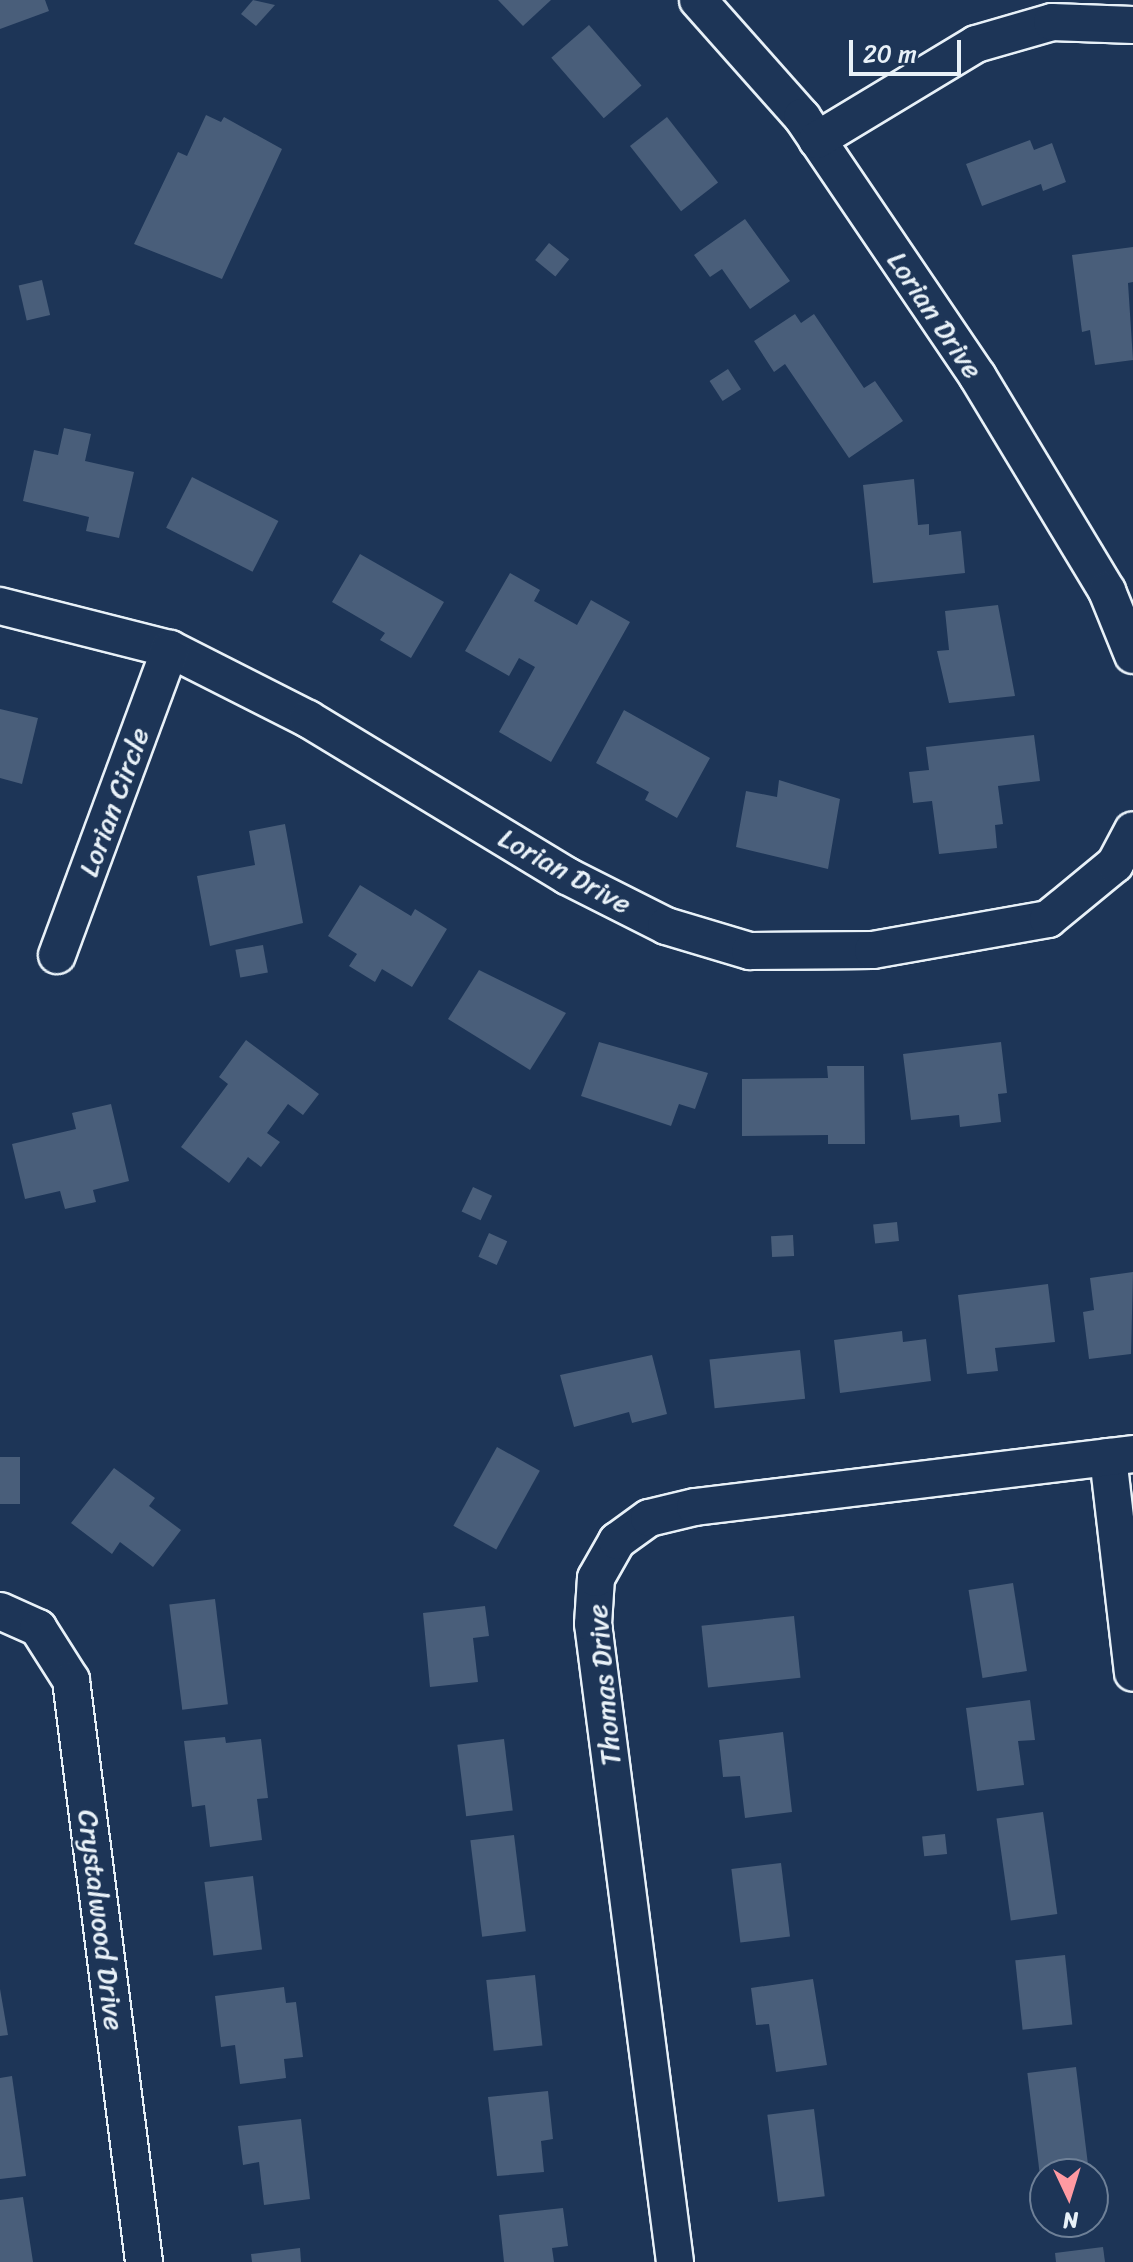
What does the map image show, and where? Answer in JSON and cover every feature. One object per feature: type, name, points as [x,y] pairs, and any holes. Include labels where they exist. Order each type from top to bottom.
[{"type":"street","name":"Lorian Drive","points":[[698,0],[817,140],[978,377],[1107,591],[1133,655]]},
{"type":"street","points":[[817,140],[976,44],[1052,22],[1133,25]]},
{"type":"street","name":"Lorian Drive","points":[[0,606],[170,649],[308,719],[567,876],[666,926],[750,951],[873,950],[1048,919],[1115,864],[1133,830]]},
{"type":"street","name":"Lorian Circle","points":[[57,955],[170,649]]},
{"type":"street","points":[[1120,1455],[1133,1673]]},
{"type":"street","name":"Thomas Drive","points":[[675,2262],[593,1624],[596,1578],[617,1541],[664,1514],[1120,1455]]},
{"type":"street","name":"Crystalwood Drive","points":[[0,1611],[38,1628],[71,1680],[144,2262]]},
{"type":"building","points":[[0,0],[45,0],[49,11],[0,29]]},
{"type":"building","points":[[253,0],[275,5],[256,26],[241,14]]},
{"type":"building","points":[[498,0],[551,0],[523,26]]},
{"type":"building","points":[[589,25],[641,85],[604,118],[551,58]]},
{"type":"building","points":[[206,115],[221,122],[224,117],[282,149],[222,279],[134,244],[178,152],[187,156]]},
{"type":"building","points":[[667,117],[718,182],[681,211],[630,146]]},
{"type":"building","points":[[1030,140],[1034,150],[1052,143],[1066,182],[1043,191],[1041,184],[982,206],[966,164]]},
{"type":"building","points":[[745,219],[790,281],[750,309],[722,269],[710,277],[694,255]]},
{"type":"building","points":[[549,243],[569,259],[555,276],[535,260]]},
{"type":"building","points":[[1133,247],[1133,282],[1128,283],[1133,360],[1095,365],[1090,330],[1082,332],[1072,255]]},
{"type":"building","points":[[42,280],[50,315],[27,320],[19,285]]},
{"type":"building","points":[[795,314],[801,323],[814,314],[864,388],[875,381],[903,421],[849,458],[785,364],[774,372],[754,341]]},
{"type":"building","points":[[728,369],[741,389],[723,401],[710,381]]},
{"type":"building","points":[[64,428],[91,434],[85,461],[134,472],[119,538],[86,531],[89,517],[23,501],[34,450],[58,455]]},
{"type":"building","points":[[192,477],[278,521],[253,572],[166,528]]},
{"type":"building","points":[[914,479],[918,525],[929,524],[929,535],[961,531],[965,573],[873,583],[863,485]]},
{"type":"building","points":[[360,554],[444,602],[411,658],[380,640],[385,633],[332,602]]},
{"type":"building","points":[[510,573],[540,590],[534,601],[577,625],[591,600],[630,622],[551,762],[499,732],[535,667],[519,658],[509,676],[465,651]]},
{"type":"building","points":[[998,605],[1015,696],[949,703],[937,651],[949,650],[945,611]]},
{"type":"building","points":[[0,709],[38,718],[22,784],[0,778]]},
{"type":"building","points":[[624,710],[710,758],[677,818],[645,800],[649,792],[596,763]]},
{"type":"building","points":[[1034,735],[1040,781],[998,786],[1003,824],[995,825],[997,848],[939,854],[932,801],[913,803],[909,772],[929,770],[926,747]]},
{"type":"building","points":[[779,780],[840,799],[828,869],[736,847],[746,791],[777,797]]},
{"type":"building","points":[[285,824],[303,923],[210,946],[197,876],[255,865],[249,831]]},
{"type":"building","points":[[360,885],[411,916],[415,909],[447,929],[412,987],[382,969],[375,982],[349,966],[357,954],[328,936]]},
{"type":"building","points":[[263,945],[268,973],[240,977],[235,950]]},
{"type":"building","points":[[479,970],[566,1013],[530,1070],[448,1019]]},
{"type":"building","points":[[246,1040],[319,1094],[303,1115],[288,1104],[267,1133],[280,1142],[261,1167],[248,1157],[229,1183],[181,1147],[228,1084],[219,1077]]},
{"type":"building","points":[[599,1042],[708,1073],[695,1109],[679,1104],[671,1126],[581,1096]]},
{"type":"building","points":[[1001,1042],[1007,1093],[998,1094],[1001,1122],[960,1127],[959,1115],[911,1120],[903,1054]]},
{"type":"building","points":[[827,1066],[864,1066],[865,1144],[828,1144],[828,1135],[742,1136],[742,1079],[828,1078]]},
{"type":"building","points":[[111,1104],[129,1181],[93,1190],[96,1202],[65,1209],[60,1191],[25,1199],[12,1144],[76,1129],[72,1113]]},
{"type":"building","points":[[473,1187],[492,1196],[481,1220],[462,1211]]},
{"type":"building","points":[[897,1222],[899,1241],[875,1243],[873,1225]]},
{"type":"building","points":[[489,1233],[507,1241],[497,1265],[478,1257]]},
{"type":"building","points":[[793,1235],[794,1256],[772,1257],[771,1236]]},
{"type":"building","points":[[1133,1272],[1131,1354],[1089,1359],[1083,1312],[1094,1310],[1090,1278]]},
{"type":"building","points":[[1048,1284],[1055,1342],[995,1348],[998,1371],[967,1374],[958,1295]]},
{"type":"building","points":[[902,1331],[903,1342],[926,1339],[931,1381],[840,1393],[834,1340]]},
{"type":"building","points":[[800,1350],[805,1399],[715,1408],[709,1360]]},
{"type":"building","points":[[652,1355],[667,1414],[632,1423],[629,1412],[574,1427],[560,1375]]},
{"type":"building","points":[[497,1447],[540,1471],[496,1549],[453,1526]]},
{"type":"building","points":[[0,1457],[20,1457],[20,1504],[0,1504]]},
{"type":"building","points":[[114,1468],[155,1498],[149,1506],[181,1530],[153,1567],[120,1542],[112,1554],[71,1523]]},
{"type":"building","points":[[1013,1583],[1027,1671],[982,1678],[969,1590]]},
{"type":"building","points":[[215,1599],[228,1704],[182,1710],[169,1605]]},
{"type":"building","points":[[485,1606],[489,1636],[473,1638],[478,1682],[430,1687],[423,1613]]},
{"type":"building","points":[[794,1616],[800,1678],[708,1687],[702,1626]]},
{"type":"building","points":[[1030,1700],[1035,1740],[1018,1741],[1024,1785],[977,1791],[966,1708]]},
{"type":"building","points":[[783,1732],[792,1812],[745,1818],[740,1776],[723,1777],[719,1740]]},
{"type":"building","points":[[225,1737],[226,1743],[261,1739],[268,1798],[257,1799],[262,1840],[210,1847],[205,1805],[192,1807],[184,1741]]},
{"type":"building","points":[[504,1739],[513,1810],[466,1816],[457,1745]]},
{"type":"building","points":[[1043,1812],[1057,1914],[1011,1921],[996,1819]]},
{"type":"building","points":[[945,1834],[947,1854],[924,1856],[922,1836]]},
{"type":"building","points":[[514,1835],[526,1931],[482,1937],[470,1840]]},
{"type":"building","points":[[781,1863],[790,1936],[740,1943],[731,1869]]},
{"type":"building","points":[[253,1876],[262,1949],[213,1955],[204,1882]]},
{"type":"building","points":[[1065,1955],[1072,2025],[1023,2030],[1015,1960]]},
{"type":"building","points":[[535,1975],[542,2046],[494,2051],[486,1980]]},
{"type":"building","points":[[813,1979],[827,2065],[776,2072],[769,2024],[756,2025],[751,1988]]},
{"type":"building","points":[[284,1987],[286,2003],[296,2002],[303,2057],[284,2059],[286,2078],[240,2084],[235,2045],[221,2047],[215,1996]]},
{"type":"building","points":[[0,1989],[8,2035],[0,2036]]},
{"type":"building","points":[[1076,2067],[1087,2158],[1038,2158],[1027,2073]]},
{"type":"building","points":[[12,2076],[26,2176],[0,2179],[0,2078]]},
{"type":"building","points":[[548,2091],[553,2139],[541,2141],[544,2172],[497,2176],[488,2097]]},
{"type":"building","points":[[814,2109],[825,2196],[778,2202],[767,2115]]},
{"type":"building","points":[[301,2119],[310,2199],[264,2205],[259,2162],[243,2165],[238,2126]]},
{"type":"building","points":[[23,2197],[33,2262],[0,2262],[0,2200]]},
{"type":"building","points":[[563,2208],[568,2246],[552,2248],[554,2262],[504,2262],[499,2215]]},
{"type":"building","points":[[1103,2247],[1105,2262],[1056,2262],[1055,2253]]},
{"type":"building","points":[[300,2248],[301,2262],[252,2262],[251,2254]]}]
